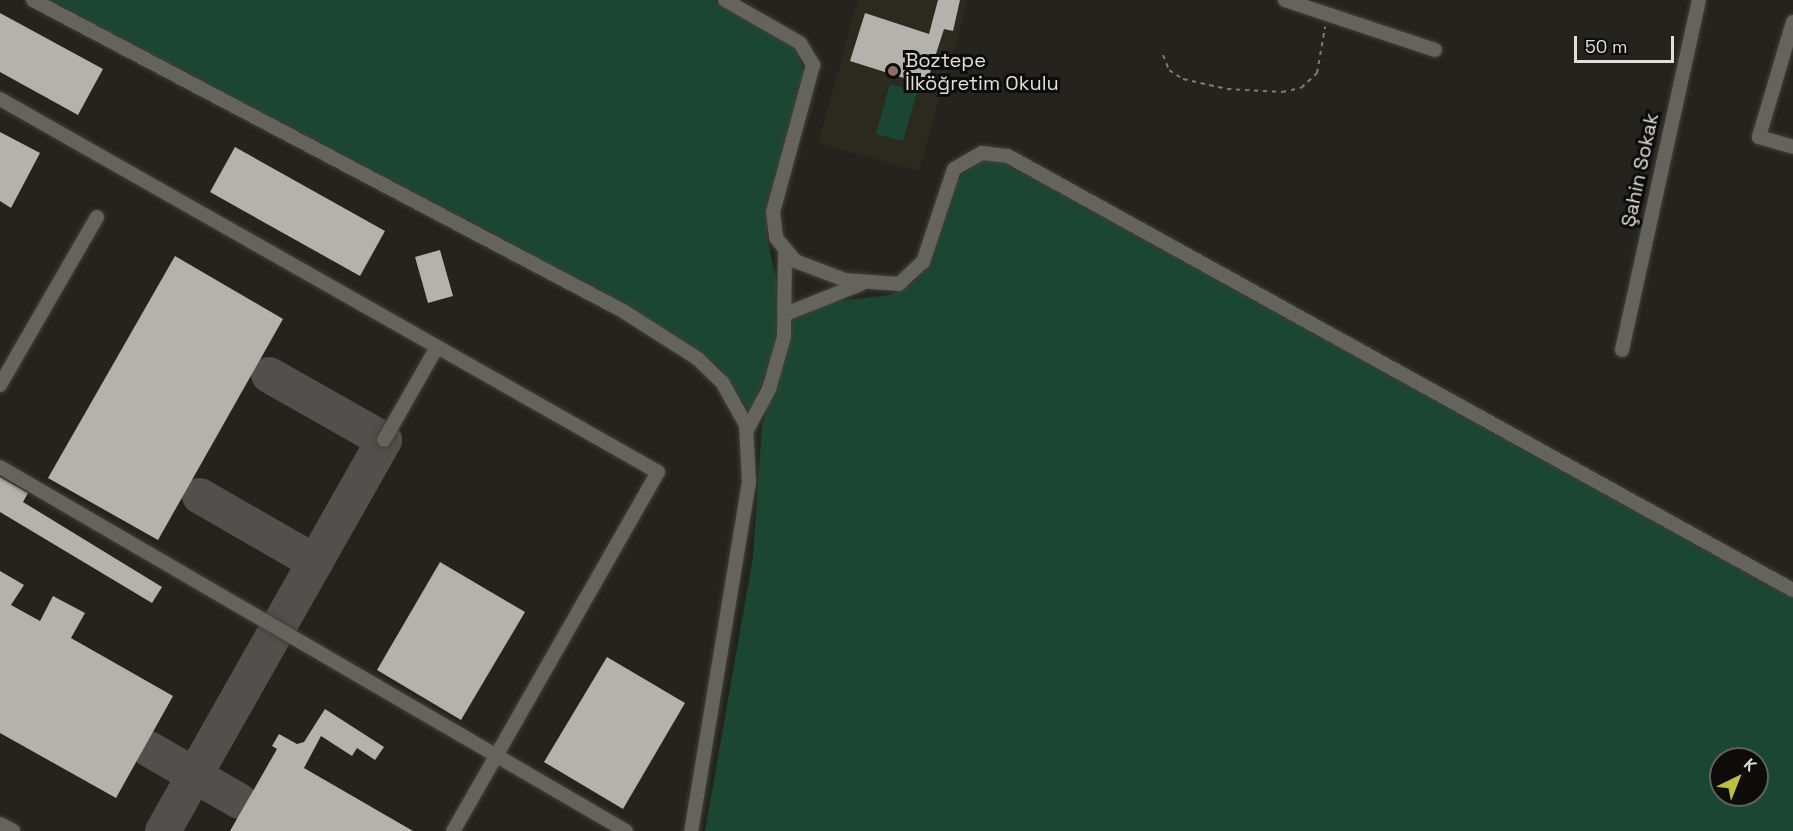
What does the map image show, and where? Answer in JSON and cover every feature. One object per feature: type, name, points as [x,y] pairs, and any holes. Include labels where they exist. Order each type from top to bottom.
[{"type":"street","points":[[33,0],[623,311],[711,370],[736,402],[747,430],[747,497],[691,831]]},
{"type":"street","points":[[725,0],[800,43],[813,65],[773,212],[776,238],[785,252],[815,270],[861,284],[891,286],[914,274],[923,262],[954,169],[982,153],[1008,156],[1793,590]]},
{"type":"street","points":[[1285,0],[1435,50]]},
{"type":"street","name":"Şahin Sokak","points":[[1622,350],[1699,0]]},
{"type":"street","points":[[1793,22],[1759,137],[1793,147]]},
{"type":"street","points":[[0,99],[658,472],[499,755],[453,831]]},
{"type":"street","points":[[0,385],[97,217]]},
{"type":"street","points":[[747,430],[774,376],[788,313],[785,252]]},
{"type":"street","points":[[788,313],[861,284]]},
{"type":"street","points":[[384,440],[437,347]]},
{"type":"street","points":[[0,467],[499,755],[626,831]]},
{"type":"street","points":[[0,824],[13,831]]},
{"type":"path","points":[[1163,55],[1173,74],[1207,85],[1264,92],[1301,88],[1321,65],[1326,13]]},
{"type":"shaded area","name":"Boztepe İlköğretim Okulu","points":[[858,0],[968,0],[919,171],[818,143]]},
{"type":"green space","points":[[49,0],[714,0],[784,39],[794,46],[805,73],[768,207],[767,237],[781,303],[777,341],[751,413],[716,364],[616,299]]},
{"type":"green space","points":[[890,84],[917,92],[903,141],[876,134]]},
{"type":"green space","points":[[985,159],[1008,164],[1793,596],[1793,831],[705,831],[753,557],[762,425],[793,319],[830,302],[889,295],[911,285],[926,269],[954,180]]},
{"type":"building","points":[[938,0],[960,0],[953,31],[944,29],[926,85],[850,61],[865,13],[929,34]]},
{"type":"building","points":[[0,13],[103,69],[78,115],[0,72]]},
{"type":"building","points":[[0,132],[40,153],[11,208],[0,201]]},
{"type":"building","points":[[235,147],[385,231],[360,276],[210,192]]},
{"type":"building","points":[[440,250],[453,296],[428,303],[415,257]]},
{"type":"building","points":[[175,256],[283,319],[158,540],[48,478]]},
{"type":"building","points":[[0,477],[28,493],[23,502],[162,587],[152,603],[0,512]]},
{"type":"building","points":[[440,562],[525,612],[461,720],[377,670]]},
{"type":"building","points":[[0,571],[24,585],[11,605],[40,621],[53,596],[85,613],[71,638],[173,696],[116,798],[0,733]]},
{"type":"building","points":[[607,657],[685,703],[623,809],[544,762]]},
{"type":"building","points":[[325,709],[384,747],[375,760],[357,748],[352,756],[321,736],[304,768],[413,831],[230,831],[277,749],[272,746],[279,734],[297,744],[304,742]]},
{"type":"taxiway","points":[[163,831],[384,440],[269,375]]},
{"type":"taxiway","points":[[200,496],[315,562]]},
{"type":"taxiway","points":[[149,749],[239,801]]},
{"type":"place","name":"Boztepe İlköğretim Okulu","points":[[893,71]]}]
